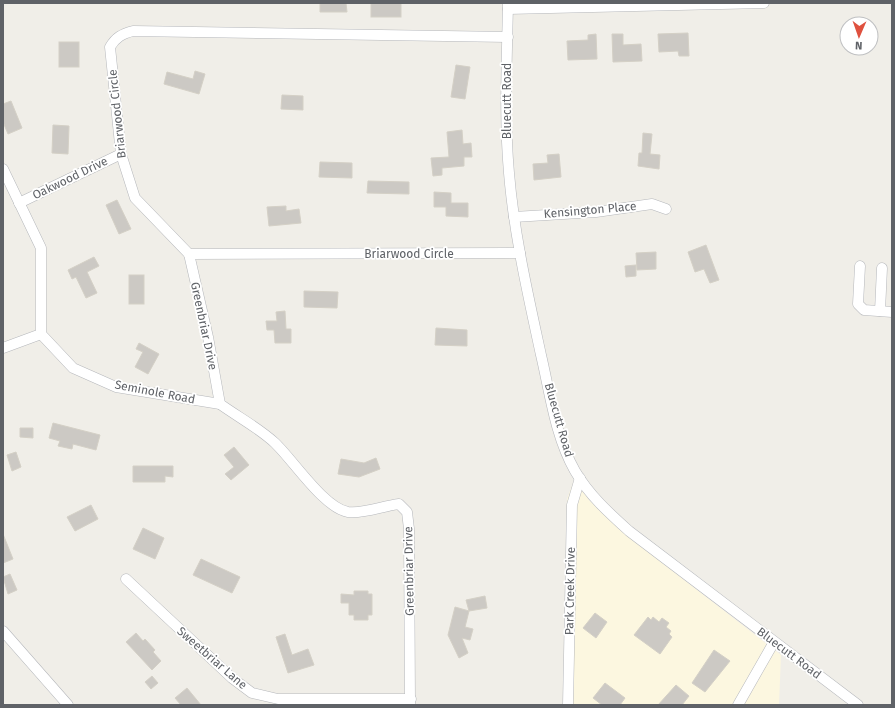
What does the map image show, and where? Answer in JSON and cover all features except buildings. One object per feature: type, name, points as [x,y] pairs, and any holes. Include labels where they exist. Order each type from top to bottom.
[{"type":"street","points":[[508,6],[764,3]]},
{"type":"street","name":"Bluecutt Road","points":[[508,6],[506,122],[509,172],[514,217],[520,253],[555,416],[566,450],[580,478],[598,502],[630,531],[858,705]]},
{"type":"street","name":"Briarwood Circle","points":[[508,37],[133,32],[121,34],[114,40],[110,47],[120,154],[135,198],[189,254],[520,253]]},
{"type":"street","name":"Oakwood Drive","points":[[19,203],[120,154]]},
{"type":"street","points":[[3,169],[42,248],[41,334],[3,348]]},
{"type":"street","name":"Kensington Place","points":[[514,217],[596,212],[652,204],[666,208]]},
{"type":"street","name":"Greenbriar Drive","points":[[189,254],[208,337],[220,404],[275,443],[329,503],[346,512],[363,512],[383,506],[399,504],[407,512],[410,529],[411,702]]},
{"type":"street","points":[[860,266],[858,304],[864,310],[892,312]]},
{"type":"street","points":[[880,311],[882,268]]},
{"type":"street","name":"Seminole Road","points":[[41,334],[73,368],[116,387],[220,404]]},
{"type":"street","name":"Park Creek Drive","points":[[568,705],[572,505],[580,478]]},
{"type":"street","name":"Sweetbriar Lane","points":[[126,579],[232,678],[252,693],[278,699],[411,702]]},
{"type":"street","points":[[3,631],[68,705]]},
{"type":"street","points":[[738,705],[774,642]]},
{"type":"shaded area","points":[[574,480],[589,500],[621,531],[781,655],[779,705],[564,705],[567,499]]}]
